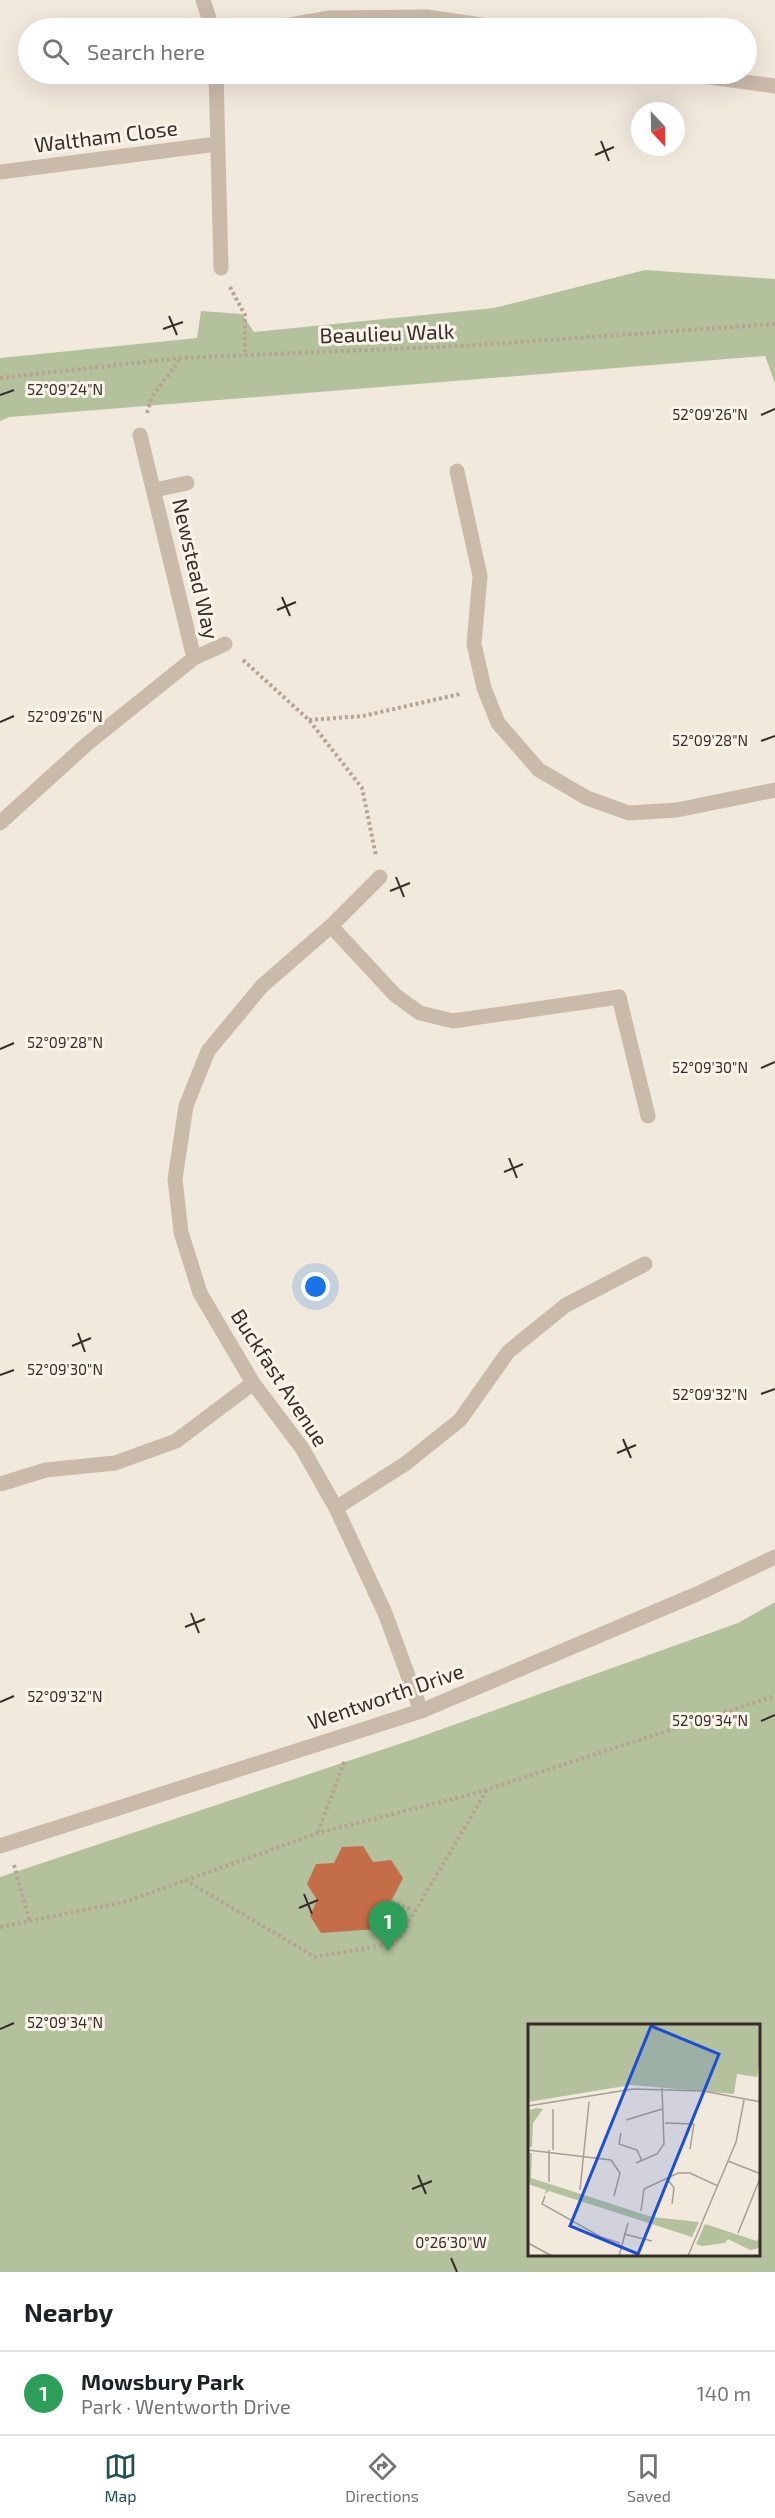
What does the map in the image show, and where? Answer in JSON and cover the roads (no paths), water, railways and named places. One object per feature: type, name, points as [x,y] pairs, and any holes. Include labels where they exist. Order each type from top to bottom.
[{"type":"street","points":[[204,0],[209,18]]},
{"type":"street","points":[[330,18],[434,18]]},
{"type":"street","points":[[216,84],[221,268]]},
{"type":"street","points":[[757,84],[775,86]]},
{"type":"street","name":"Waltham Close","points":[[0,172],[217,144]]},
{"type":"street","name":"Newstead Way","points":[[140,435],[155,489],[194,658]]},
{"type":"street","points":[[457,471],[480,576],[474,644],[484,688],[498,723],[539,770],[587,798],[629,813],[677,810],[775,790]]},
{"type":"street","name":"Newstead Way","points":[[155,489],[187,483]]},
{"type":"street","name":"Newstead Way","points":[[0,824],[87,744],[194,658],[225,644]]},
{"type":"street","name":"Buckfast Avenue","points":[[380,877],[331,926],[262,986],[208,1051],[186,1106],[175,1179],[182,1232],[200,1293],[253,1383],[302,1448],[336,1508],[385,1613],[421,1711]]},
{"type":"street","points":[[331,926],[395,995],[420,1013],[453,1020],[619,998],[648,1116]]},
{"type":"street","points":[[336,1508],[405,1464],[460,1420],[508,1352],[566,1305],[645,1264]]},
{"type":"street","points":[[0,1484],[45,1470],[115,1463],[176,1441],[253,1383]]},
{"type":"street","name":"Wentworth Drive","points":[[4,1845],[421,1711],[697,1594],[775,1557]]},
{"type":"place","name":"Mowsbury Park","points":[[388,1951]]}]
